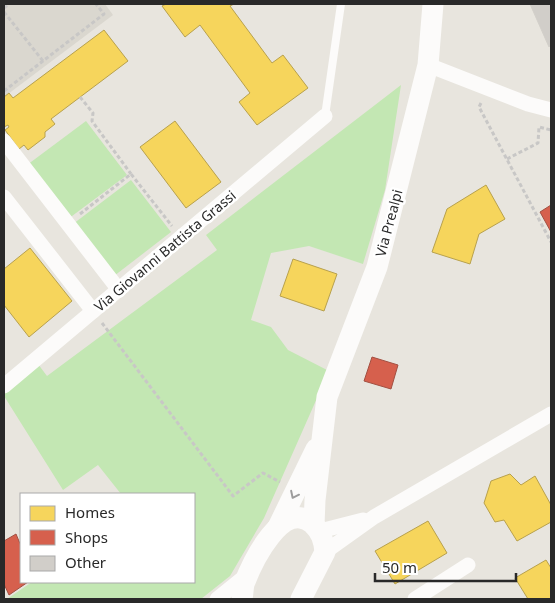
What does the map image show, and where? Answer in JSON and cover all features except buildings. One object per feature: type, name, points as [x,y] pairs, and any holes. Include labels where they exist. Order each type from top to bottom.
[{"type":"street","name":"Via Prealpi","points":[[325,552],[324,544],[317,528],[327,397],[377,267],[428,65],[433,4]]},
{"type":"street","points":[[428,65],[528,104],[551,110]]},
{"type":"street","name":"Via Giovanni Battista Grassi","points":[[4,386],[325,116]]},
{"type":"street","points":[[4,141],[118,290]]},
{"type":"street","points":[[4,197],[93,311]]},
{"type":"street","points":[[301,599],[325,552],[374,517],[551,414]]},
{"type":"street","name":"Via Prealpi","points":[[242,599],[249,573],[266,541],[278,527],[323,436]]},
{"type":"street","points":[[278,527],[288,521],[299,518],[308,520],[317,528],[374,517]]},
{"type":"street","points":[[415,599],[468,565]]},
{"type":"street","points":[[217,599],[249,573]]},
{"type":"lane","points":[[325,116],[341,4]]},
{"type":"path","points":[[4,8],[9,4]]},
{"type":"path","points":[[4,91],[104,14],[96,4]]},
{"type":"path","points":[[4,12],[43,61]]},
{"type":"path","points":[[487,88],[479,107],[551,242]]},
{"type":"path","points":[[80,97],[92,113],[92,121],[181,238]]},
{"type":"path","points":[[507,159],[538,143],[539,127],[551,130]]},
{"type":"path","points":[[67,224],[131,174]]},
{"type":"path","points":[[93,311],[233,496],[263,473],[280,482]]},
{"type":"green space","points":[[401,85],[385,190],[363,264],[309,246],[271,253],[251,320],[271,327],[288,350],[329,371],[264,518],[230,576],[201,599],[7,599],[31,583],[195,583],[195,493],[120,493],[98,465],[63,490],[4,396],[4,391],[38,364],[47,376],[217,250],[206,235]]},
{"type":"green space","points":[[86,121],[127,175],[68,219],[27,165]]},
{"type":"green space","points":[[131,180],[171,232],[114,276],[73,224]]},
{"type":"shaded area","points":[[4,4],[105,4],[113,15],[4,97]]}]
